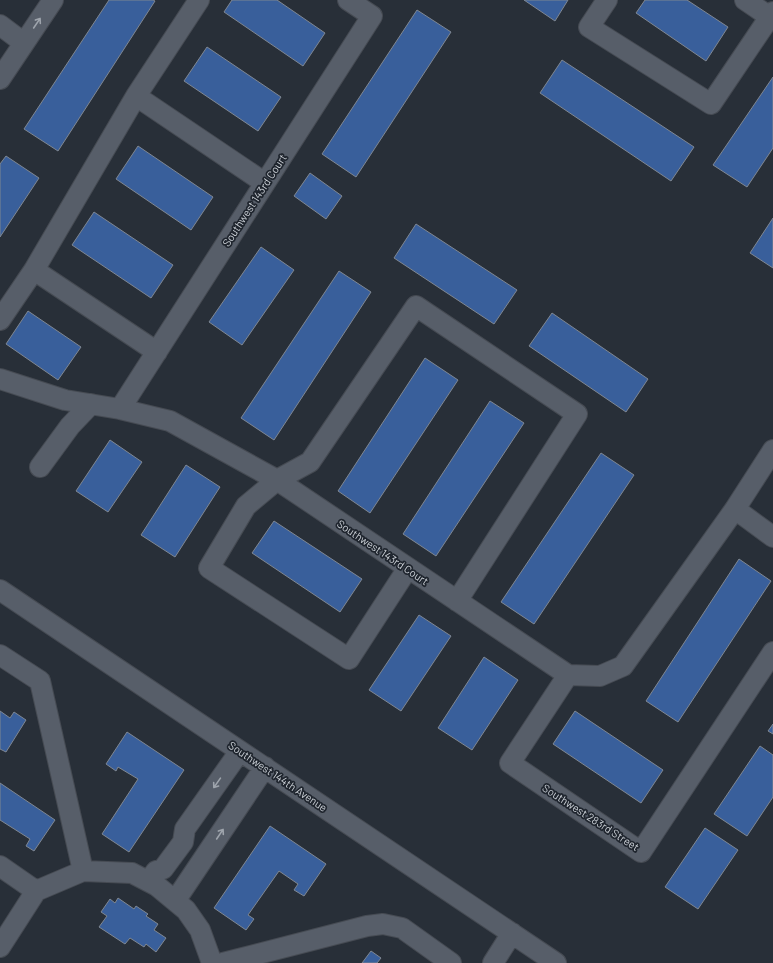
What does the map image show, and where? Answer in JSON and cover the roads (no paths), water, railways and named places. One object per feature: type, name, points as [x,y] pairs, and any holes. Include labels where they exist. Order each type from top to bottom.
[{"type":"street","points":[[0,79],[53,0]]},
{"type":"street","points":[[0,320],[34,270],[136,96],[199,0]]},
{"type":"street","name":"Southwest 143rd Court","points":[[120,409],[372,16],[348,0]]},
{"type":"street","points":[[607,0],[589,27],[711,104],[772,16],[745,0]]},
{"type":"street","points":[[0,25],[24,43]]},
{"type":"street","points":[[136,96],[265,183]]},
{"type":"street","points":[[34,270],[157,352]]},
{"type":"street","points":[[408,568],[348,659],[209,568],[246,506],[277,480],[310,462],[416,306],[577,414],[457,601]]},
{"type":"street","name":"Southwest 143rd Court","points":[[0,380],[64,400],[120,409],[170,421],[277,480],[568,675]]},
{"type":"street","points":[[40,467],[70,426],[91,404]]},
{"type":"street","points":[[568,675],[600,676],[623,666],[735,509],[773,450]]},
{"type":"street","points":[[735,509],[773,537]]},
{"type":"street","name":"Southwest 144th Avenue","points":[[0,590],[556,963]]},
{"type":"street","name":"Southwest 283rd Street","points":[[568,675],[510,763],[641,852],[773,652]]},
{"type":"street","points":[[0,655],[40,681],[83,871]]},
{"type":"street","points":[[184,835],[240,751]]},
{"type":"street","points":[[175,902],[265,767]]},
{"type":"street","points":[[204,858],[184,835],[173,833],[153,864],[152,876],[157,886],[186,910],[200,930],[212,963]]},
{"type":"street","points":[[0,866],[36,891]]},
{"type":"street","points":[[0,947],[36,891],[83,871],[132,873],[152,876]]},
{"type":"street","points":[[223,963],[367,926],[383,924],[402,928],[451,963]]},
{"type":"street","points":[[493,963],[512,933]]}]
